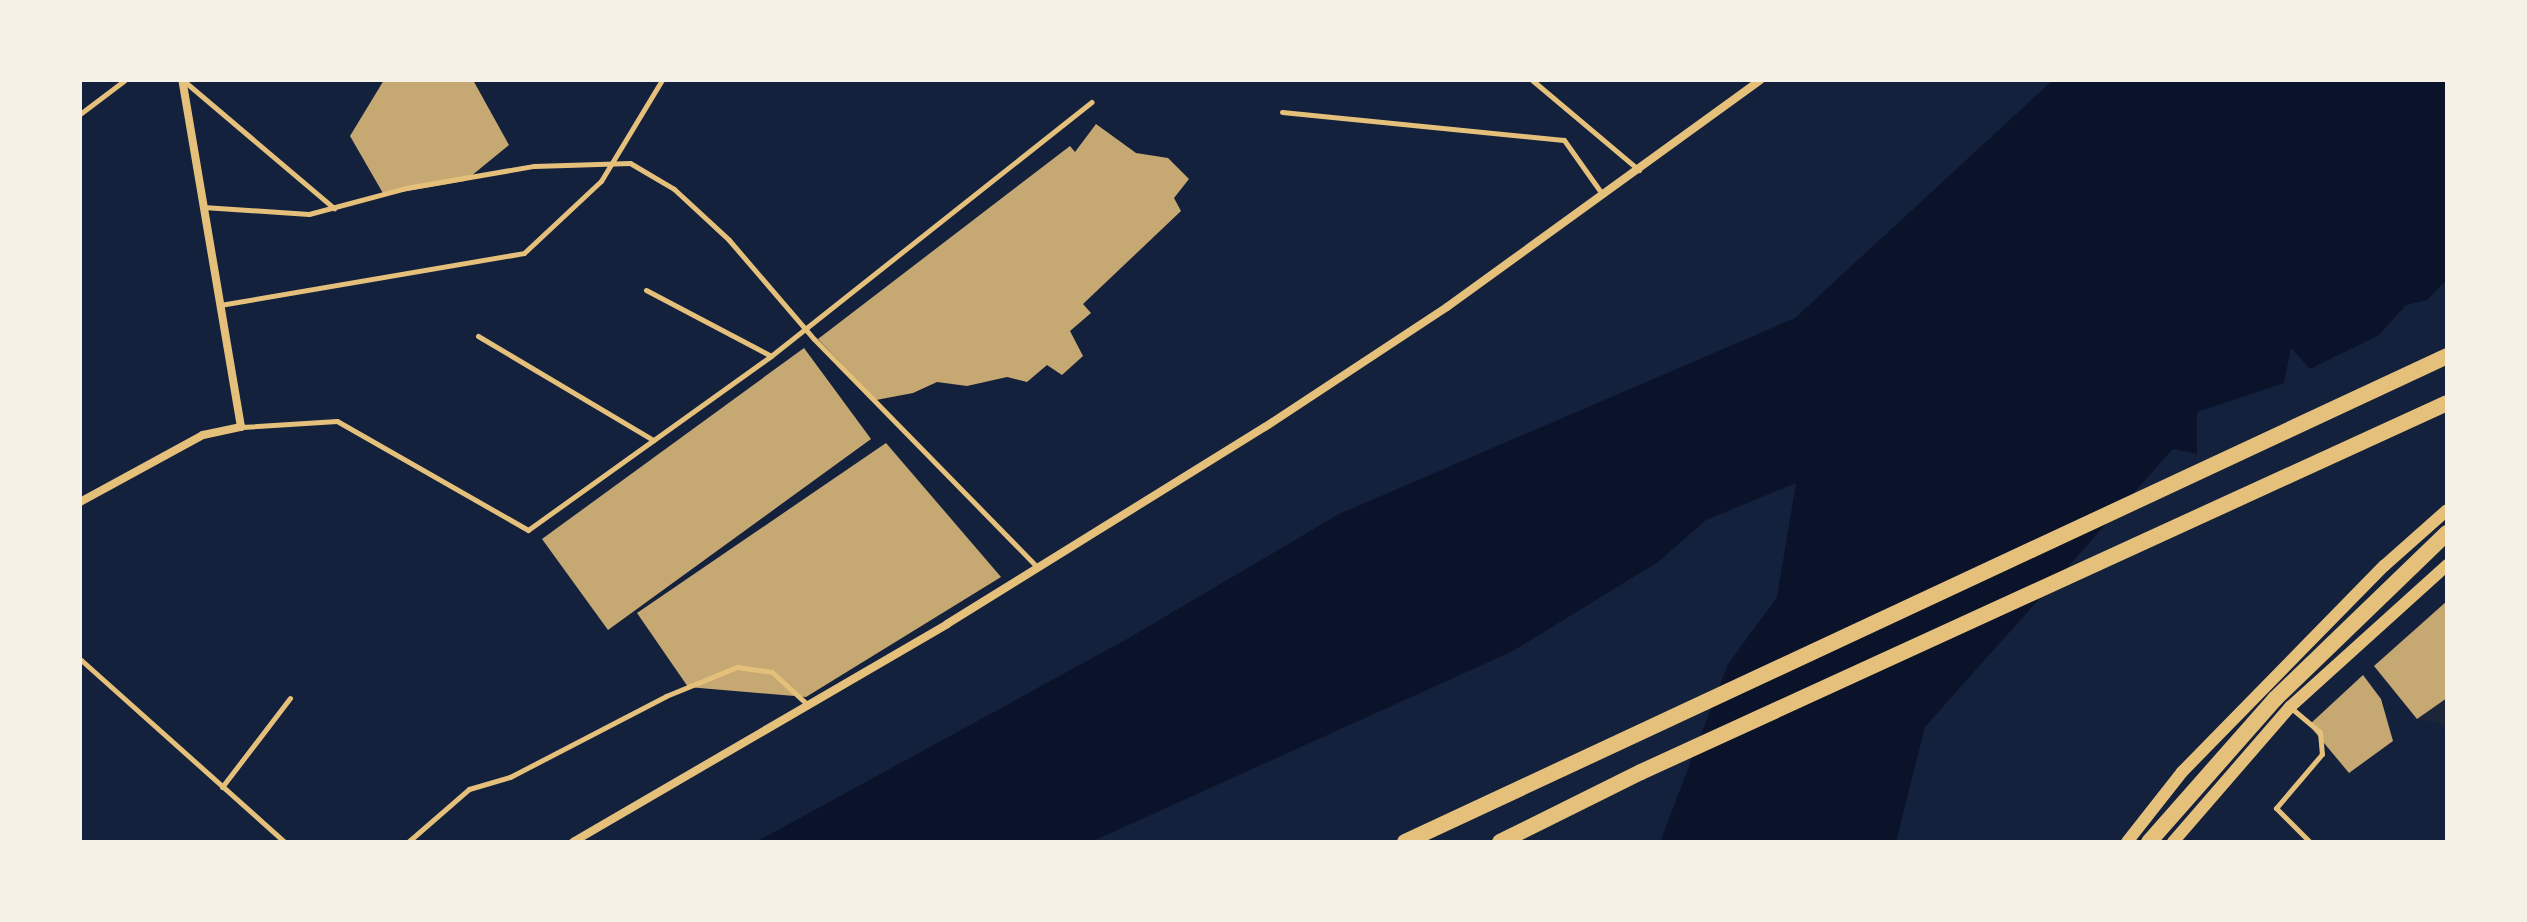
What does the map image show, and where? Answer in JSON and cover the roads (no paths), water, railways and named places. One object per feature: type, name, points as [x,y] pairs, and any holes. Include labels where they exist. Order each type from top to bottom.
[{"type":"highway","points":[[1405,842],[2447,356]]},
{"type":"highway","points":[[1500,842],[1641,772],[2447,403]]},
{"type":"highway","points":[[2149,842],[2447,533]]},
{"type":"street","points":[[80,502],[203,435],[241,427],[182,80]]},
{"type":"street","points":[[573,842],[809,706],[1265,427],[1640,171],[1761,80]]},
{"type":"street","points":[[2127,842],[2193,761],[2384,566],[2447,510]]},
{"type":"street","points":[[2173,842],[2282,703],[2447,565]]},
{"type":"lane","points":[[80,114],[125,80]]},
{"type":"lane","points":[[182,80],[334,208]]},
{"type":"lane","points":[[219,305],[510,259],[557,222],[616,162],[662,80]]},
{"type":"lane","points":[[1532,80],[1640,171]]},
{"type":"lane","points":[[241,427],[337,421],[528,530],[771,356],[1091,102]]},
{"type":"lane","points":[[1282,112],[1564,140],[1604,196]]},
{"type":"lane","points":[[202,207],[309,214],[406,188],[534,166],[616,162],[645,170],[674,189],[729,240],[807,328],[1038,568]]},
{"type":"lane","points":[[646,290],[771,356]]},
{"type":"lane","points":[[478,336],[653,440]]},
{"type":"lane","points":[[80,659],[285,842]]},
{"type":"lane","points":[[408,842],[469,789],[510,777],[666,696],[737,667],[772,672],[809,706]]},
{"type":"lane","points":[[222,787],[290,698]]},
{"type":"lane","points":[[2282,703],[2320,732],[2322,754],[2276,808],[2310,842]]}]
